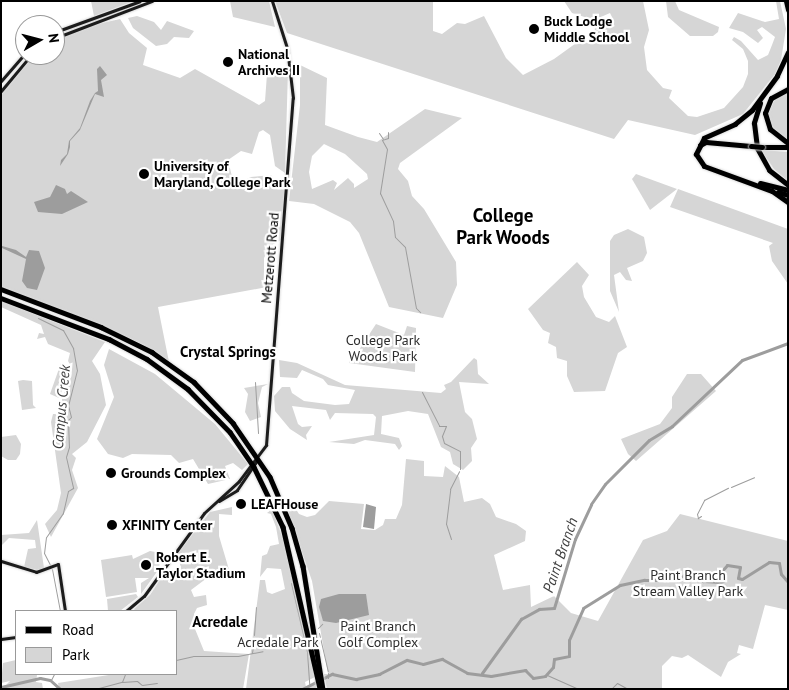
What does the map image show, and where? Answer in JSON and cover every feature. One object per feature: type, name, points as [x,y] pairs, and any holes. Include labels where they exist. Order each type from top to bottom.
[{"type":"highway","points":[[786,1],[788,10]]},
{"type":"highway","points":[[788,52],[781,70],[763,96],[739,121],[702,139],[696,149],[696,158],[704,166],[788,195]]},
{"type":"highway","points":[[788,89],[774,95],[765,113],[773,133],[788,143]]},
{"type":"highway","points":[[763,96],[754,123],[757,148],[769,170],[788,185]]},
{"type":"highway","points":[[696,158],[698,148],[704,142],[762,147],[788,147]]},
{"type":"highway","points":[[728,174],[788,190]]},
{"type":"highway","points":[[761,186],[788,202]]},
{"type":"main road","points":[[2,290],[101,327],[155,354],[213,401],[258,458],[283,498],[300,554],[319,676]]},
{"type":"main road","points":[[1,298],[104,337],[148,359],[203,403],[253,465],[288,542],[322,688]]},
{"type":"street","points":[[65,28],[140,1]]},
{"type":"street","points":[[65,34],[152,1]]},
{"type":"street","name":"Metzerott Road","points":[[127,610],[144,596],[199,519],[216,502],[237,490],[265,448],[268,434],[293,98],[288,48],[272,1]]},
{"type":"street","points":[[1,80],[15,64]]},
{"type":"street","points":[[1,90],[22,65]]},
{"type":"street","points":[[1,561],[36,572],[58,564],[65,610]]},
{"type":"street","points":[[1,639],[15,637]]},
{"type":"green space","points":[[91,1],[134,1],[94,16]]},
{"type":"green space","points":[[230,1],[269,1],[275,27],[233,17]]},
{"type":"green space","points":[[275,1],[433,1],[433,31],[442,34],[457,23],[465,24],[484,16],[506,58],[523,75],[554,59],[579,41],[593,43],[595,28],[613,19],[610,13],[594,20],[572,13],[564,1],[643,1],[649,30],[644,47],[647,70],[663,88],[672,90],[669,98],[688,116],[697,117],[724,108],[743,87],[748,74],[748,61],[743,49],[732,40],[734,37],[741,41],[758,60],[768,55],[772,45],[775,37],[762,27],[757,30],[763,38],[758,43],[743,32],[729,28],[738,13],[765,22],[779,19],[776,1],[780,1],[786,29],[781,60],[775,74],[743,114],[695,135],[628,120],[614,139],[287,33]]},
{"type":"green space","points":[[666,1],[675,1],[679,10],[719,27],[718,32],[713,36],[690,36],[668,17]]},
{"type":"green space","points":[[137,16],[154,22],[161,30],[167,21],[194,31],[189,38],[174,37],[167,44],[156,46],[133,28],[128,18]]},
{"type":"green space","name":"University of Maryland, College Park","points":[[120,19],[129,33],[147,48],[143,65],[180,78],[195,69],[259,105],[265,101],[267,74],[277,69],[288,70],[285,173],[275,166],[270,135],[263,130],[259,132],[252,154],[241,151],[228,160],[234,185],[251,177],[271,175],[274,179],[285,178],[281,240],[270,246],[264,258],[264,278],[267,287],[158,307],[169,362],[144,345],[99,324],[1,287],[1,94],[25,65],[65,65],[65,37],[89,26]]},
{"type":"green space","name":"University of Maryland, College Park","points":[[300,65],[327,78],[325,125],[358,137],[377,142],[425,109],[462,118],[400,163],[398,169],[408,181],[412,196],[424,209],[456,262],[457,285],[443,318],[389,307],[359,233],[350,222],[314,204],[289,201],[300,105]],"holes":[[[324,144],[345,154],[367,174],[368,179],[354,188],[354,184],[348,178],[334,190],[337,183],[333,180],[312,189],[309,172],[312,156]]]},
{"type":"green space","points":[[788,92],[788,140],[773,128],[768,114],[775,99]]},
{"type":"green space","points":[[761,150],[788,152],[788,181],[774,169]]},
{"type":"green space","points":[[636,174],[677,189],[650,210],[632,179]]},
{"type":"green space","points":[[678,189],[788,229],[788,284],[772,261],[769,246],[773,243],[670,207]]},
{"type":"green space","points":[[628,229],[644,237],[647,253],[643,261],[627,268],[632,281],[626,280],[620,272],[614,275],[619,312],[610,291],[610,241],[614,235]]},
{"type":"green space","points":[[577,262],[589,275],[582,286],[584,297],[596,317],[609,322],[615,316],[627,347],[618,353],[605,391],[574,392],[567,376],[567,361],[557,358],[556,347],[548,343],[550,333],[543,330],[528,309]]},
{"type":"green space","points":[[1,301],[105,342],[92,361],[100,374],[106,405],[87,442],[72,454],[76,458],[72,470],[78,488],[51,537],[45,524],[57,510],[61,493],[51,422],[53,414],[62,414],[62,399],[72,368],[68,361],[70,353],[48,344],[45,337],[37,339],[39,333],[44,334],[41,325],[1,307]]},
{"type":"green space","name":"College Park Woods Park","points":[[376,324],[404,335],[407,326],[416,328],[415,372],[349,363],[349,356],[357,353]]},
{"type":"green space","points":[[109,349],[155,374],[215,424],[248,464],[242,470],[233,463],[225,466],[230,479],[208,484],[193,459],[179,463],[171,455],[132,454],[123,458],[108,454],[97,439],[114,397],[104,365]]},
{"type":"green space","points":[[474,358],[477,360],[478,374],[489,384],[459,382],[465,412],[472,419],[477,439],[471,448],[472,461],[463,470],[453,464],[450,452],[441,447],[428,414],[408,411],[382,416],[381,434],[399,438],[402,446],[399,450],[395,444],[365,440],[354,444],[329,442],[374,435],[376,417],[373,414],[335,413],[330,420],[326,410],[292,406],[298,424],[302,427],[312,426],[306,435],[307,440],[290,429],[275,411],[274,396],[282,387],[290,387],[292,393],[304,401],[335,405],[349,404],[355,390],[328,385],[323,379],[302,370],[297,378],[280,377],[279,360],[297,363],[345,385],[441,393],[446,389],[444,385],[451,382]]},
{"type":"green space","points":[[61,363],[71,367],[59,398],[50,394]]},
{"type":"green space","points":[[687,374],[701,374],[716,391],[636,461],[628,454],[621,439],[660,424],[672,408],[672,397]]},
{"type":"green space","points":[[18,381],[32,381],[33,405],[36,408],[22,410]]},
{"type":"green space","points":[[268,384],[262,387],[258,403],[261,417],[250,421],[245,412],[248,394],[244,388]]},
{"type":"green space","points":[[16,435],[21,444],[20,454],[16,460],[8,460],[1,456],[1,437]]},
{"type":"green space","points":[[406,459],[424,461],[424,476],[443,477],[445,466],[459,477],[464,502],[482,498],[490,504],[496,517],[516,524],[526,531],[525,541],[494,555],[503,590],[530,585],[531,607],[554,596],[571,613],[598,621],[643,540],[667,531],[680,514],[788,541],[788,610],[765,605],[753,649],[739,645],[737,653],[741,654],[728,662],[721,677],[688,655],[682,658],[672,656],[662,666],[662,689],[327,689],[324,674],[328,674],[312,581],[285,502],[290,500],[299,514],[307,517],[315,515],[329,501],[364,504],[361,529],[375,530],[383,525],[385,519],[396,519],[402,505]]},
{"type":"green space","points":[[232,507],[232,515],[219,514],[219,536],[230,573],[211,575],[191,590],[194,597],[206,595],[207,605],[197,608],[194,614],[195,629],[204,651],[249,654],[243,689],[59,689],[58,683],[109,675],[178,675],[178,610],[134,609],[150,595],[165,572],[181,570],[178,553],[210,512]]},
{"type":"green space","name":"Acredale Park","points":[[272,509],[286,547],[315,677],[305,682],[306,687],[316,684],[317,689],[246,689],[260,580],[265,580],[267,592],[272,594],[285,589],[281,569],[267,568],[260,577],[262,556],[267,554],[270,546],[279,544],[271,514],[267,513]]},
{"type":"green space","points":[[37,520],[44,568],[37,570],[24,567],[28,549],[36,548],[35,540],[9,538],[1,546],[1,535],[29,533]]},
{"type":"green space","points":[[150,551],[161,553],[159,569],[141,594],[141,583],[149,578],[135,578],[137,592],[106,597],[101,560],[132,555],[133,559]]},
{"type":"green space","points":[[136,594],[138,597],[121,610],[108,610],[107,599]]},
{"type":"green space","points":[[15,660],[15,675],[37,675],[36,682],[42,683],[43,689],[2,689],[10,681],[1,683],[3,663]]},
{"type":"shaded area","points":[[100,66],[107,75],[101,80],[104,97],[95,94],[80,130],[70,141],[68,154],[60,166],[61,160],[67,154],[69,141],[80,128],[90,101],[95,93],[98,91],[97,69]]},
{"type":"shaded area","points":[[56,185],[65,189],[67,194],[71,191],[88,202],[62,214],[38,212],[34,202],[50,197]]},
{"type":"shaded area","points":[[1,242],[2,246],[16,250],[26,257],[29,250],[39,251],[45,268],[37,290],[27,288],[22,281],[26,259],[2,248]]},
{"type":"shaded area","points":[[366,504],[376,507],[374,529],[363,527]]},
{"type":"shaded area","points":[[339,594],[366,594],[369,615],[336,623],[323,621],[319,607],[321,599]]},
{"type":"waterway","points":[[388,132],[388,138],[382,140],[387,149],[380,193],[393,221],[395,237],[405,247],[416,308],[420,312]]},
{"type":"waterway","points":[[379,133],[383,139]]},
{"type":"waterway","name":"Campus Creek","points":[[38,318],[63,330],[73,348],[77,370],[68,405],[71,417],[68,420],[69,447],[66,457],[73,488],[68,491],[63,513],[46,537],[44,553],[50,565]]},
{"type":"waterway","name":"Paint Branch","points":[[482,673],[521,619],[539,609],[554,608],[575,539],[591,504],[605,484],[649,440],[672,426],[742,360],[788,343]]},
{"type":"waterway","points":[[255,382],[258,433]]},
{"type":"waterway","points":[[422,392],[439,426],[446,426],[442,436],[444,443],[460,451],[460,469]]},
{"type":"waterway","points":[[451,539],[446,524],[450,489],[459,471]]},
{"type":"waterway","points":[[731,487],[754,477]]},
{"type":"waterway","points":[[701,516],[698,518],[697,514],[704,500],[728,488]]},
{"type":"waterway","points":[[302,689],[332,674],[356,679],[379,674],[407,660],[423,664],[442,659],[467,673],[491,676],[525,670],[533,678],[545,676],[553,667],[554,659],[569,656],[569,640],[583,608],[620,585],[644,580],[675,580],[689,572],[703,581],[720,582],[725,580],[721,572],[727,565],[740,567],[738,578],[742,579],[769,562],[779,563],[781,574],[788,582]]},
{"type":"waterway","points":[[52,569],[60,610]]},
{"type":"waterway","points":[[291,583],[307,652],[309,684]]},
{"type":"waterway","points":[[254,635],[256,607]]},
{"type":"waterway","points":[[318,628],[322,624]]},
{"type":"waterway","points":[[319,633],[328,671]]},
{"type":"waterway","points":[[252,653],[254,639]]},
{"type":"waterway","points":[[178,660],[193,656],[238,656],[263,651]]},
{"type":"waterway","name":"Paint Branch","points":[[328,673],[328,678]]},
{"type":"waterway","name":"Paint Branch","points":[[51,680],[54,675]]},
{"type":"waterway","points":[[122,682],[125,675]]},
{"type":"waterway","points":[[547,675],[579,689]]},
{"type":"waterway","name":"Paint Branch","points":[[1,687],[40,678],[50,680],[60,689]]},
{"type":"waterway","points":[[95,689],[122,682],[137,681],[142,685],[157,683]]},
{"type":"waterway","points":[[611,689],[617,683],[628,689]]},
{"type":"place","name":"Buck Lodge Middle School","points":[[534,29]]},
{"type":"place","name":"National Archives II","points":[[228,62]]},
{"type":"place","name":"University of Maryland, College Park","points":[[144,174]]},
{"type":"place","name":"Grounds Complex","points":[[111,473]]},
{"type":"place","name":"LEAFHouse","points":[[241,504]]},
{"type":"place","name":"XFINITY Center","points":[[112,525]]},
{"type":"place","name":"Robert E. Taylor Stadium","points":[[146,565]]},
{"type":"district","name":"College Park Woods","points":[[503,227]]},
{"type":"district","name":"Crystal Springs","points":[[228,352]]},
{"type":"district","name":"Acredale","points":[[220,622]]},
{"type":"park label","name":"Paint Branch Stream Valley Park","points":[[688,584]]},
{"type":"park label","name":"Paint Branch Golf Complex","points":[[378,634]]}]
